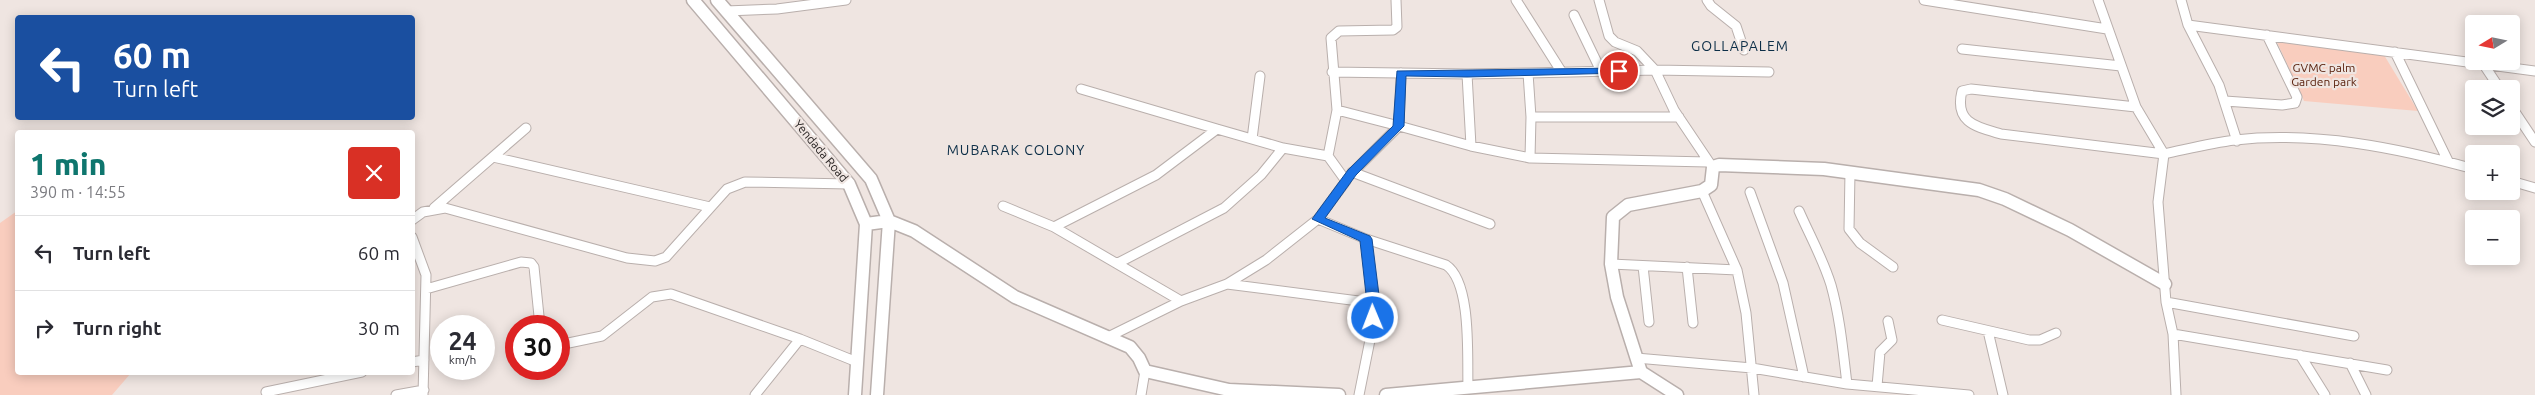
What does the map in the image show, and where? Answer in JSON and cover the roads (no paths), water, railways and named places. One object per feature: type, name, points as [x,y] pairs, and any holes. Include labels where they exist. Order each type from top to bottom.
[{"type":"street","name":"Yendada Road","points":[[693,0],[849,184],[866,224],[855,395]]},
{"type":"street","name":"Yendada Road","points":[[717,0],[871,179],[889,222],[876,395]]},
{"type":"street","points":[[726,11],[777,9],[846,0]]},
{"type":"street","points":[[1328,156],[1337,110],[1332,72],[1331,38],[1334,33],[1349,30],[1393,30],[1397,27],[1396,0]]},
{"type":"street","points":[[1516,0],[1561,71]]},
{"type":"street","points":[[1599,0],[1603,21],[1612,40],[1637,51],[1655,70],[1679,117],[1710,165],[1710,185],[1702,191],[1628,206],[1619,210],[1613,217],[1611,264],[1617,297],[1639,365],[1677,395]]},
{"type":"street","points":[[1707,0],[1710,6],[1736,26],[1744,50]]},
{"type":"street","points":[[1924,0],[2107,29]]},
{"type":"street","points":[[2098,0],[2136,107],[2164,154],[2158,202],[2166,302],[2172,334],[2176,395]]},
{"type":"street","points":[[2181,0],[2188,25],[2219,85],[2236,141]]},
{"type":"street","points":[[1574,14],[1601,71]]},
{"type":"street","points":[[2188,25],[2465,62]]},
{"type":"street","points":[[2225,101],[2282,105],[2295,103],[2297,97],[2267,35]]},
{"type":"street","points":[[1962,49],[2121,66]]},
{"type":"street","points":[[2395,52],[2448,161]]},
{"type":"street","points":[[1332,72],[1467,74],[1655,70],[1769,72]]},
{"type":"street","points":[[2520,70],[2535,72]]},
{"type":"street","points":[[1528,72],[1531,117],[1530,158]]},
{"type":"street","points":[[1108,337],[1180,301],[1226,284],[1266,260],[1318,219],[1352,172],[1399,126],[1401,73]]},
{"type":"street","points":[[1467,74],[1471,146]]},
{"type":"street","points":[[1252,139],[1260,76]]},
{"type":"street","points":[[1081,88],[1283,148],[1328,156],[1346,181]]},
{"type":"street","points":[[2136,107],[1971,89],[1962,91],[1960,108],[1966,119],[1978,127],[2002,136],[2140,149],[2164,154],[2236,141],[2295,140],[2398,151],[2465,166]]},
{"type":"street","points":[[1337,110],[1471,146],[1530,158],[1782,166],[1850,172],[1993,194],[2070,230],[2165,284]]},
{"type":"street","points":[[1531,117],[1679,117]]},
{"type":"street","points":[[2520,120],[2535,142]]},
{"type":"street","points":[[434,208],[526,128]]},
{"type":"street","points":[[1054,227],[1156,175],[1217,129]]},
{"type":"street","points":[[1118,263],[1224,208],[1261,176],[1283,148]]},
{"type":"street","points":[[492,157],[710,207]]},
{"type":"street","points":[[1352,172],[1490,224]]},
{"type":"street","points":[[1850,172],[1849,229],[1860,243],[1893,267]]},
{"type":"street","points":[[415,218],[434,208],[445,208],[627,258],[656,262],[666,257],[727,189],[744,182],[849,184]]},
{"type":"street","points":[[2520,184],[2535,188]]},
{"type":"street","points":[[1702,191],[1737,270],[1746,313],[1754,395]]},
{"type":"street","points":[[1750,192],[1783,283],[1804,377]]},
{"type":"street","points":[[1003,206],[1054,227],[1180,301]]},
{"type":"street","points":[[1799,211],[1826,270],[1831,287],[1837,313],[1847,384]]},
{"type":"street","points":[[1318,219],[1366,239],[1446,265],[1457,275],[1465,316],[1468,387]]},
{"type":"street","points":[[866,224],[889,222],[914,231],[1014,297],[1130,347],[1139,358],[1145,371],[1141,395]]},
{"type":"street","points":[[1359,395],[1371,335],[1374,303],[1366,239]]},
{"type":"street","points":[[396,395],[424,393],[426,276],[415,245]]},
{"type":"street","points":[[426,289],[521,262],[531,262],[534,267],[539,315]]},
{"type":"street","points":[[1611,264],[1737,270]]},
{"type":"street","points":[[1643,266],[1649,322]]},
{"type":"street","points":[[1687,267],[1693,323]]},
{"type":"street","points":[[1226,284],[1374,303]]},
{"type":"street","points":[[570,343],[602,336],[652,297],[671,294],[800,339],[857,362]]},
{"type":"street","points":[[2166,302],[2354,336]]},
{"type":"street","points":[[1942,320],[2029,340],[2040,340],[2056,333]]},
{"type":"street","points":[[1877,386],[1880,352],[1892,340],[1888,321]]},
{"type":"street","points":[[1988,331],[2003,395]]},
{"type":"street","points":[[2172,334],[2387,370]]},
{"type":"street","points":[[755,395],[800,339]]},
{"type":"street","points":[[2300,355],[2325,395]]},
{"type":"street","points":[[415,362],[424,360]]},
{"type":"street","points":[[2350,363],[2366,395]]},
{"type":"street","points":[[1386,395],[1468,387],[1639,365],[1752,368],[1847,384],[1969,395]]},
{"type":"street","points":[[1145,371],[1229,390],[1339,395]]},
{"type":"street","points":[[266,392],[348,375]]},
{"type":"district","name":"GOLLAPALEM","points":[[1740,46]]},
{"type":"district","name":"MUBARAK COLONY","points":[[1016,150]]},
{"type":"park label","name":"GVMC palm Garden park","points":[[2324,75]]}]
